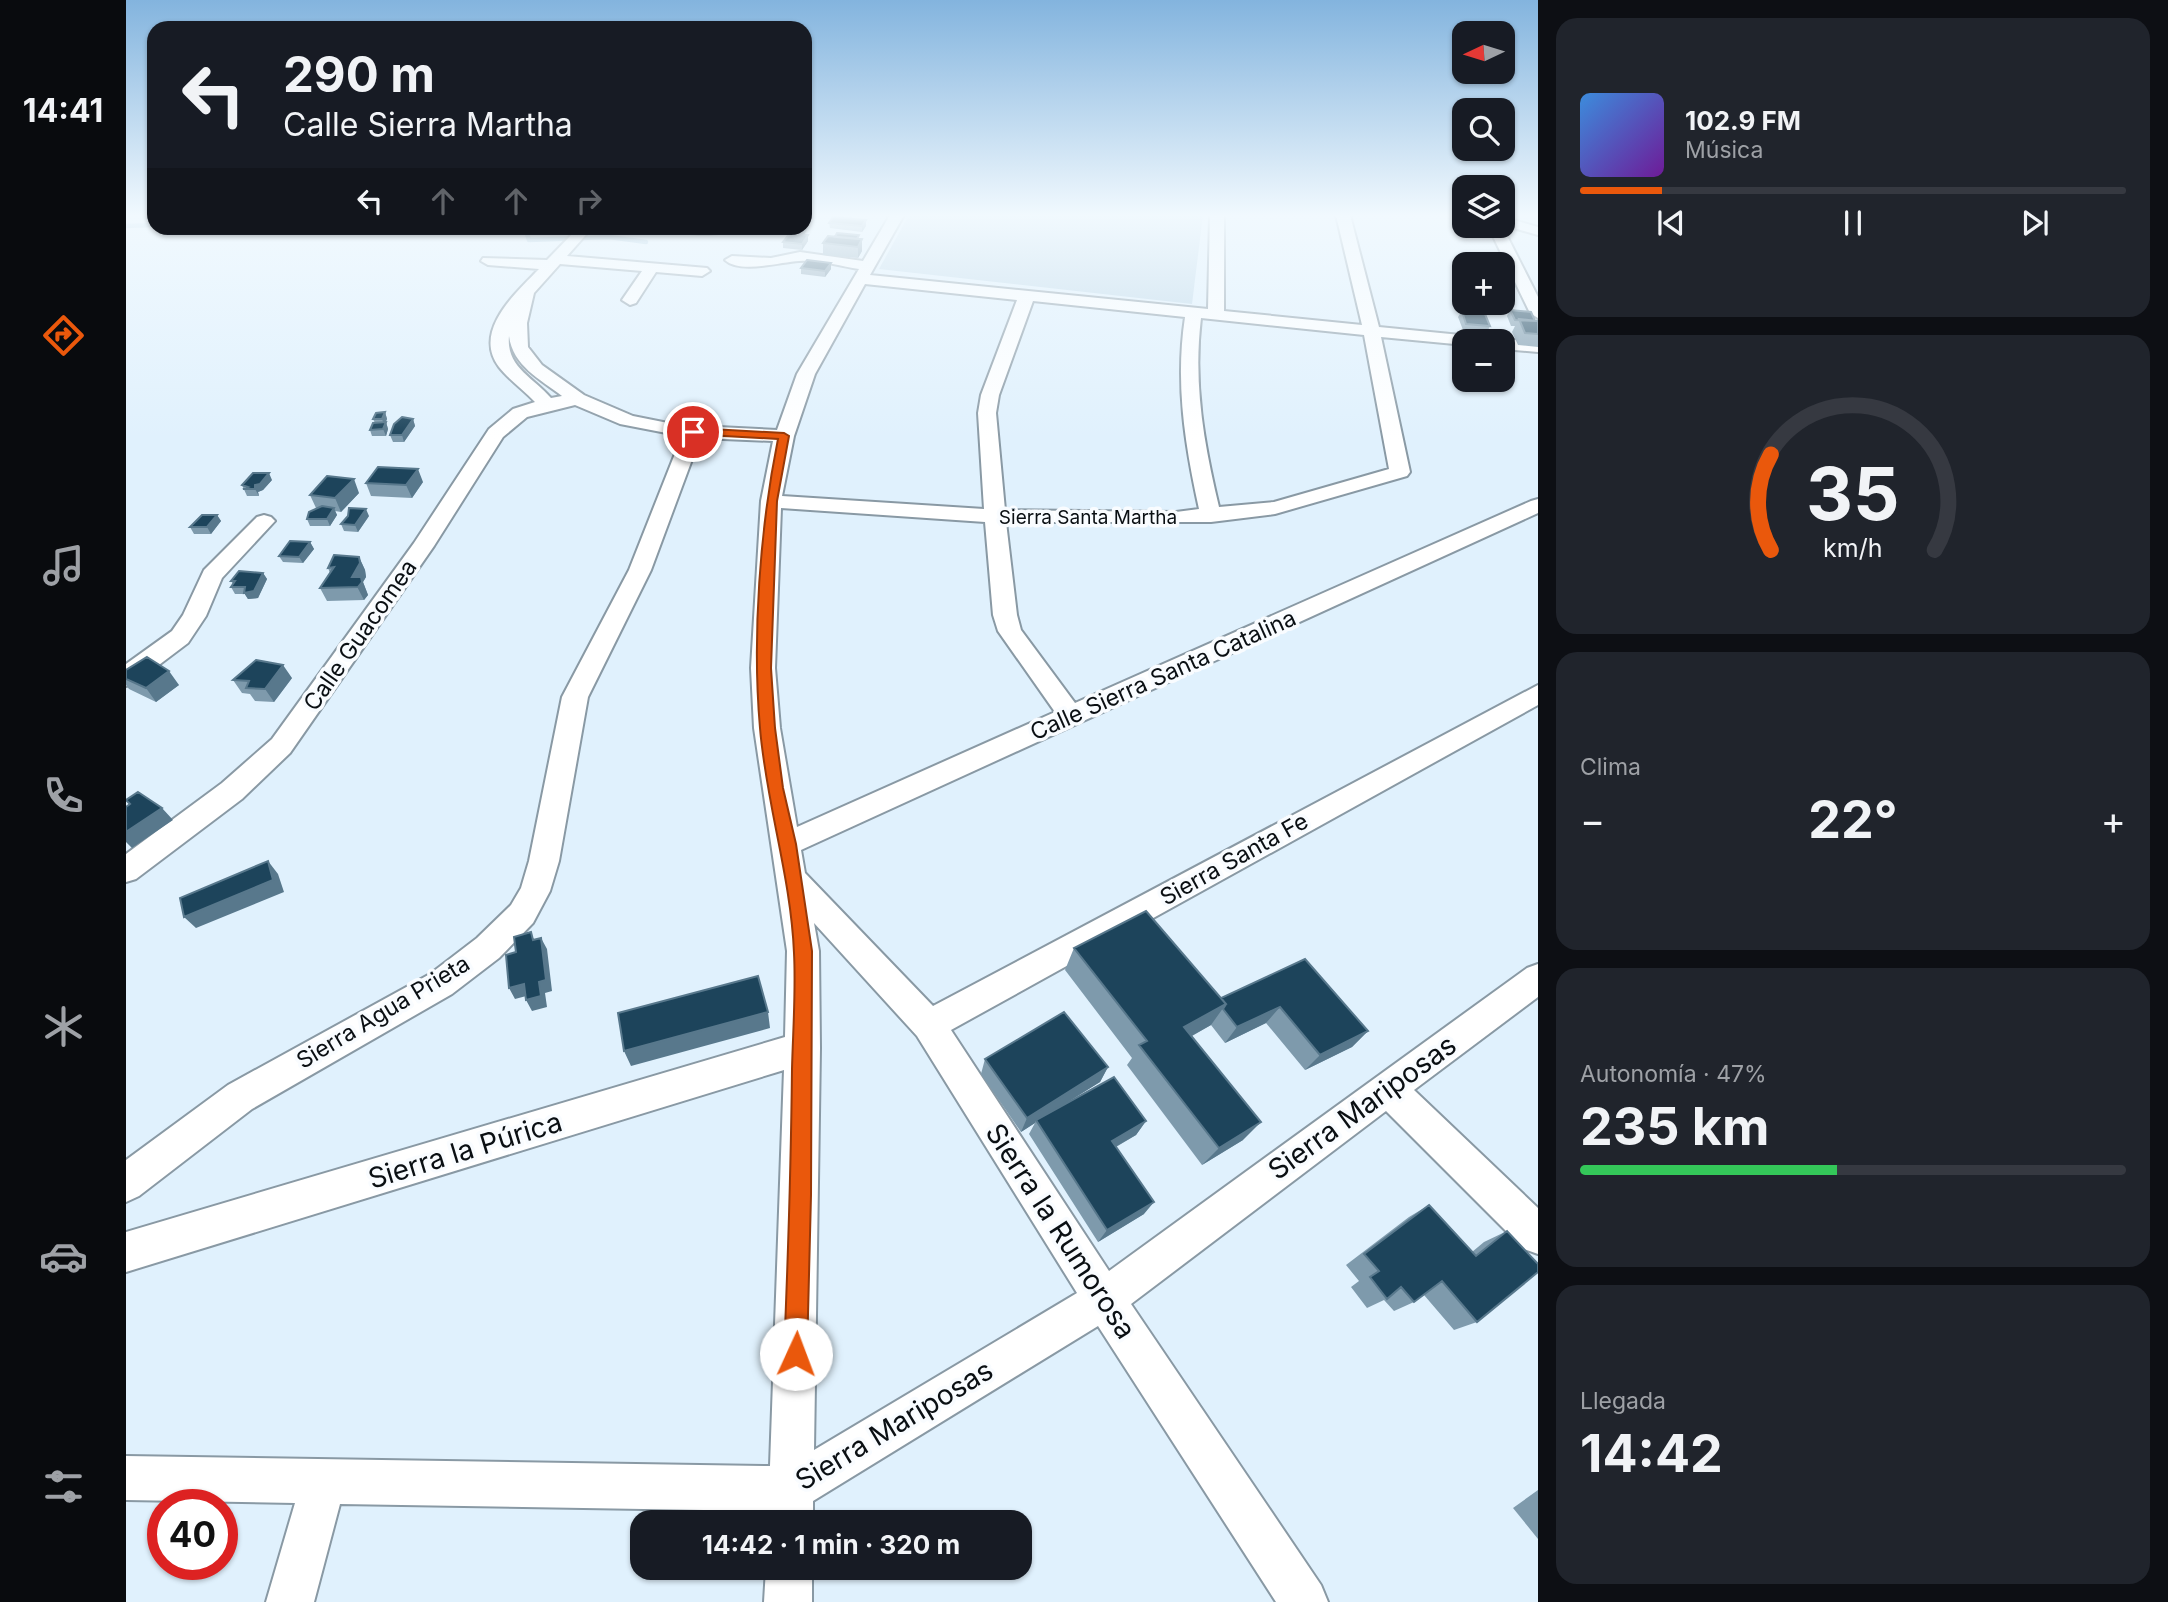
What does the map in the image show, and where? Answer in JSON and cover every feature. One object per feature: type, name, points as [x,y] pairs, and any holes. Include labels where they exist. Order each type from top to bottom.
[{"type":"street","points":[[529,290],[507,312],[501,328],[500,355],[513,375],[533,389],[547,404]]},
{"type":"street","points":[[630,300],[637,290]]},
{"type":"street","points":[[790,1506],[803,1048],[803,951],[767,728],[764,668],[771,501],[784,436],[806,374],[854,290]]},
{"type":"street","points":[[990,290],[1452,339]]},
{"type":"street","points":[[1216,290],[1216,315]]},
{"type":"street","points":[[1362,290],[1372,332]]},
{"type":"street","points":[[1527,290],[1538,313]]},
{"type":"street","points":[[526,293],[517,340],[521,351],[527,361],[578,399],[619,418],[642,424],[693,432],[784,436]]},
{"type":"street","points":[[1027,295],[990,395],[987,413],[1005,614],[1010,631],[1071,716]]},
{"type":"street","points":[[1194,313],[1190,332],[1188,401],[1192,435],[1211,516]]},
{"type":"street","name":"Sierra Santa Martha","points":[[771,501],[995,516],[1176,518],[1275,508],[1312,499],[1400,472],[1372,332]]},
{"type":"street","points":[[1515,345],[1538,347]]},
{"type":"street","name":"Calle Guacomea","points":[[126,870],[232,791],[281,746],[423,546],[496,433],[520,413],[547,404],[578,399]]},
{"type":"street","name":"Sierra Agua Prieta","points":[[126,1183],[240,1097],[441,984],[488,948],[523,914],[535,891],[544,861],[575,696],[640,570],[693,432]]},
{"type":"street","name":"Calle Sierra Santa Catalina","points":[[790,862],[1071,716],[1538,505]]},
{"type":"street","points":[[126,677],[180,637],[194,616],[212,575],[264,521]]},
{"type":"street","name":"Sierra Santa Fe","points":[[929,1025],[1538,694]]},
{"type":"street","name":"Sierra la Rumorosa","points":[[790,862],[929,1025],[1104,1299],[1304,1602]]},
{"type":"street","name":"Sierra Mariposas","points":[[126,1478],[324,1481],[790,1506],[1104,1299],[1538,978]]},
{"type":"street","name":"Sierra la Púrica","points":[[126,1252],[803,1048]]},
{"type":"street","points":[[1387,1088],[1538,1235]]},
{"type":"street","points":[[290,1602],[324,1481]]},
{"type":"street","points":[[788,1602],[789,1580]]},
{"type":"shaded area","points":[[1065,290],[1194,290],[1192,304]]},
{"type":"building","points":[[1515,310],[1531,312],[1535,321],[1515,320],[1512,315],[1515,315]]},
{"type":"building","points":[[1463,315],[1485,315],[1490,326],[1466,324]]},
{"type":"building","points":[[1519,319],[1538,321],[1538,334],[1525,333]]},
{"type":"building","points":[[385,412],[382,419],[373,419],[376,413]]},
{"type":"building","points":[[402,417],[413,419],[402,435],[390,435],[394,424]]},
{"type":"building","points":[[386,422],[383,429],[370,430],[373,423]]},
{"type":"building","points":[[378,467],[418,469],[406,485],[366,483]]},
{"type":"building","points":[[253,473],[269,473],[260,484],[255,485],[255,489],[243,489],[248,487],[242,485]]},
{"type":"building","points":[[327,476],[354,479],[335,498],[310,495]]},
{"type":"building","points":[[322,506],[334,508],[327,519],[307,519],[309,512]]},
{"type":"building","points":[[349,508],[366,509],[355,525],[341,524],[348,516]]},
{"type":"building","points":[[202,515],[217,515],[207,527],[190,527]]},
{"type":"building","points":[[290,541],[310,542],[299,557],[279,556]]},
{"type":"building","points":[[334,555],[359,557],[360,563],[352,577],[361,577],[362,582],[358,587],[320,588],[334,567],[328,568]]},
{"type":"building","points":[[239,571],[263,573],[254,591],[244,593],[245,587],[231,587],[235,581],[231,581]]},
{"type":"building","points":[[147,657],[169,671],[146,688],[126,679],[126,670]]},
{"type":"building","points":[[256,660],[283,665],[265,689],[246,688],[249,681],[233,680]]},
{"type":"building","points":[[138,792],[162,808],[126,832],[126,807],[130,804],[126,800]]},
{"type":"building","points":[[268,861],[273,880],[184,917],[180,898]]},
{"type":"building","points":[[1146,911],[1226,1004],[1184,1027],[1261,1122],[1219,1148],[1139,1045],[1147,1041],[1074,948]]},
{"type":"building","points":[[531,932],[533,940],[541,938],[546,980],[539,982],[541,996],[526,1000],[524,984],[509,988],[506,955],[516,952],[514,937]]},
{"type":"building","points":[[1305,959],[1368,1031],[1320,1055],[1280,1007],[1237,1027],[1223,1009],[1226,1004],[1221,998]]},
{"type":"building","points":[[758,976],[768,1012],[624,1051],[618,1013]]},
{"type":"building","points":[[1064,1012],[1108,1067],[1027,1118],[985,1059]]},
{"type":"building","points":[[1114,1077],[1146,1121],[1112,1141],[1154,1202],[1107,1230],[1036,1120]]},
{"type":"building","points":[[1429,1205],[1476,1256],[1507,1231],[1538,1264],[1538,1272],[1477,1322],[1442,1281],[1414,1302],[1401,1287],[1387,1299],[1370,1277],[1379,1271],[1364,1254]]},
{"type":"route","points":[[693,432],[784,436],[771,501],[764,668],[767,728],[775,788],[788,844],[803,951],[801,1195],[796,1354]]}]
